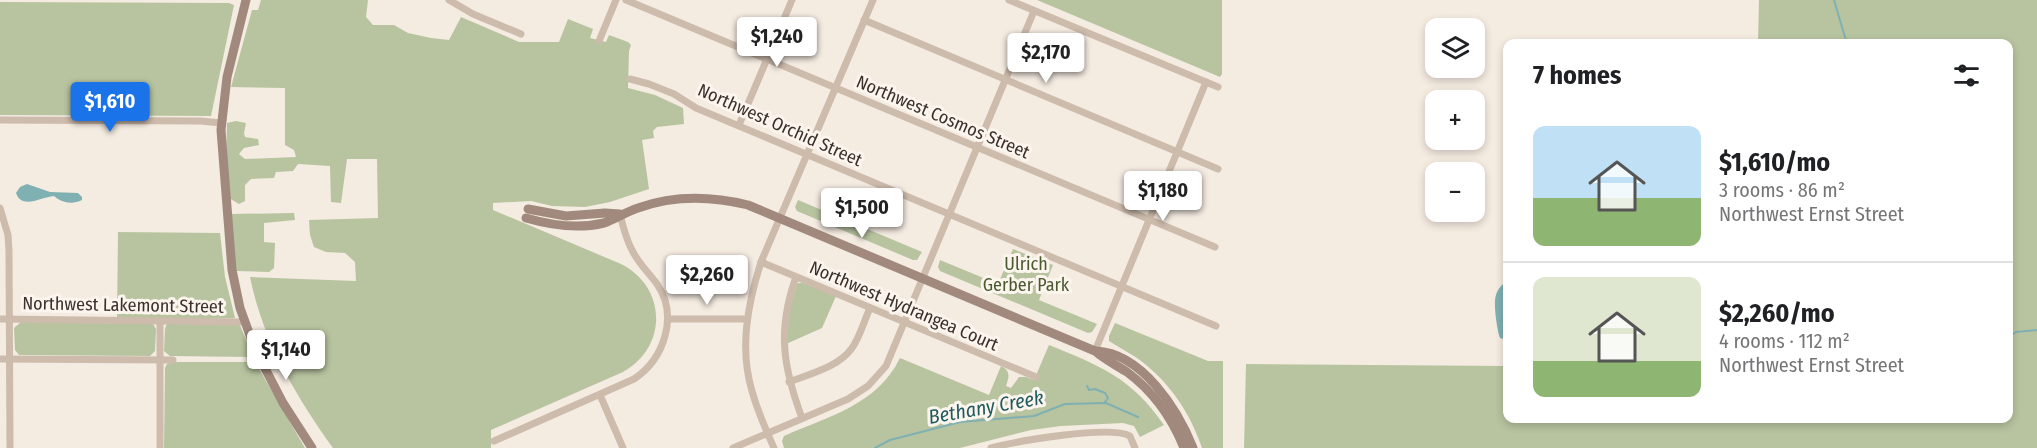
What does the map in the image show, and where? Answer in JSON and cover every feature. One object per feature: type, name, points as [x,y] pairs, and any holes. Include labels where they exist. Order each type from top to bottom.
[{"type":"street","points":[[246,0],[227,77],[221,123],[232,270],[245,322],[255,349],[282,403],[312,448]]},
{"type":"street","points":[[449,0],[485,20],[521,34]]},
{"type":"street","points":[[599,42],[616,0]]},
{"type":"street","name":"Northwest Cosmos Street","points":[[626,0],[1215,247]]},
{"type":"street","points":[[739,125],[792,0]]},
{"type":"street","points":[[774,448],[751,390],[746,347],[747,319],[752,294],[761,262],[873,0]]},
{"type":"street","points":[[1009,0],[1218,87]]},
{"type":"street","points":[[733,448],[853,396],[877,378],[892,355],[1034,10]]},
{"type":"street","points":[[864,20],[1218,169]]},
{"type":"street","name":"Northwest Orchid Street","points":[[630,79],[674,94],[696,108],[1216,326]]},
{"type":"street","points":[[1095,351],[1206,82]]},
{"type":"street","points":[[0,120],[221,123]]},
{"type":"street","points":[[527,213],[546,224],[581,225],[606,222],[640,207],[672,199],[712,198],[748,205],[1095,351],[1108,352],[1120,358],[1148,378],[1162,393],[1177,413],[1193,448]]},
{"type":"street","points":[[0,208],[8,235],[9,251],[10,448]]},
{"type":"street","points":[[494,441],[634,379],[649,367],[660,351],[668,319],[663,295],[632,252],[620,214]]},
{"type":"street","name":"Northwest Hydrangea Court","points":[[761,262],[1036,377]]},
{"type":"street","points":[[796,278],[787,311],[784,336],[789,382],[802,418]]},
{"type":"street","points":[[789,382],[832,364],[847,354],[870,309]]},
{"type":"street","name":"Northwest Lakemont Street","points":[[0,319],[245,322]]},
{"type":"street","points":[[668,319],[747,319]]},
{"type":"street","points":[[160,321],[160,448]]},
{"type":"street","points":[[1095,351],[1126,372],[1155,398],[1167,414],[1184,448]]},
{"type":"street","points":[[0,359],[174,360]]},
{"type":"street","points":[[600,395],[623,448]]},
{"type":"street","points":[[991,448],[1071,434],[1120,433],[1130,436],[1135,448]]},
{"type":"street","points":[[1032,440],[1034,448]]},
{"type":"green space","points":[[261,0],[368,0],[366,17],[373,25],[394,25],[408,33],[431,38],[449,40],[461,17],[519,42],[559,42],[568,19],[593,29],[590,38],[606,42],[609,35],[628,42],[631,45],[628,88],[655,95],[683,108],[684,124],[657,127],[653,131],[654,138],[642,140],[649,189],[610,202],[585,207],[552,206],[531,201],[493,203],[493,210],[621,264],[636,274],[647,287],[654,302],[656,317],[654,333],[648,348],[638,361],[623,372],[491,430],[491,448],[333,448],[282,367],[263,323],[250,277],[356,281],[355,262],[345,253],[326,252],[314,247],[309,220],[378,218],[377,159],[347,159],[341,203],[331,202],[330,166],[298,164],[293,171],[276,172],[274,178],[251,179],[245,185],[245,201],[239,204],[229,198],[226,162],[227,123],[236,121],[246,123],[245,137],[258,139],[259,145],[244,148],[239,154],[245,159],[296,157],[294,150],[285,145],[285,88],[231,87],[252,10],[258,10]]},
{"type":"green space","points":[[1037,0],[1222,0],[1222,74],[1220,77]]},
{"type":"green space","points":[[1759,0],[2037,0],[2037,448],[1244,448],[1246,364],[1503,366],[1503,423],[2013,423],[2013,39],[1758,39]]},
{"type":"green space","points":[[0,2],[229,3],[234,5],[211,116],[0,115]]},
{"type":"green space","points":[[798,200],[922,252],[917,260],[913,260],[797,211],[795,207]]},
{"type":"green space","points":[[294,213],[295,220],[264,223],[264,242],[275,243],[274,268],[269,272],[236,271],[231,214]]},
{"type":"green space","points":[[118,232],[220,233],[225,277],[235,318],[117,319]]},
{"type":"green space","name":"Ulrich Gerber Park","points":[[1013,249],[1053,265],[1039,300],[1097,324],[1092,332],[1088,333],[940,271],[938,267],[940,260],[998,284]]},
{"type":"green space","points":[[799,283],[836,296],[822,328],[786,344],[787,318]]},
{"type":"green space","points":[[21,322],[153,324],[156,329],[155,351],[150,356],[19,355],[15,350],[14,328]]},
{"type":"green space","points":[[167,323],[240,325],[252,355],[249,357],[170,356],[164,351]]},
{"type":"green space","points":[[1115,323],[1208,361],[1223,361],[1223,448],[1202,448],[1177,398],[1159,376],[1137,358],[1109,341]]},
{"type":"green space","points":[[1049,345],[1099,367],[1127,384],[1152,409],[1164,425],[1140,437],[1134,426],[1123,423],[1061,426],[1031,430],[960,448],[784,448],[782,441],[784,436],[834,415],[865,398],[890,374],[900,358],[989,395],[1001,366],[1008,374],[1006,386],[1011,388],[1019,377],[1034,380]]},
{"type":"green space","points":[[173,362],[255,362],[305,448],[164,448],[165,368],[167,364]]},
{"type":"water","points":[[27,184],[50,192],[78,193],[82,200],[67,202],[54,196],[23,201],[16,193],[20,187]]},
{"type":"water","points":[[1503,284],[1503,339],[1500,338],[1495,304],[1496,295]]},
{"type":"waterway","points":[[1834,0],[1846,39]]},
{"type":"waterway","points":[[2013,334],[2037,330]]},
{"type":"waterway","points":[[1087,386],[1089,390],[1095,389],[1105,393],[1108,398],[1105,402]]},
{"type":"waterway","name":"Bethany Creek","points":[[875,448],[890,440],[960,422],[1034,416],[1065,404],[1106,403],[1138,417]]}]
